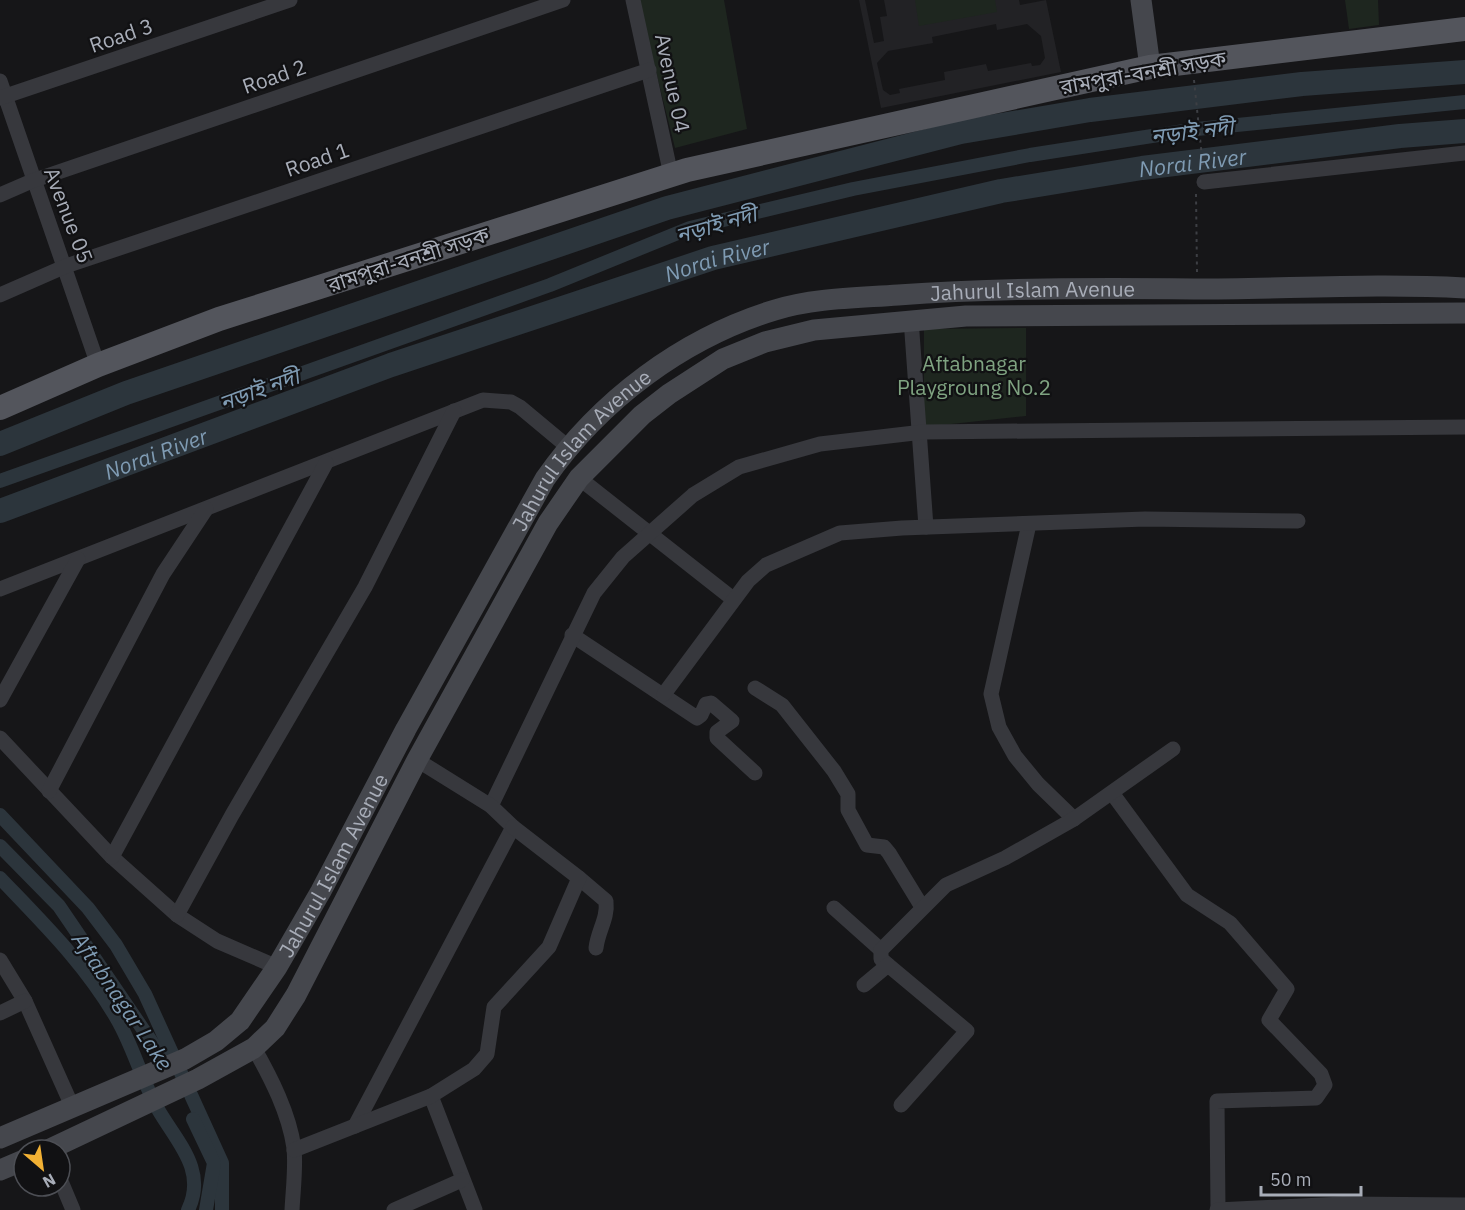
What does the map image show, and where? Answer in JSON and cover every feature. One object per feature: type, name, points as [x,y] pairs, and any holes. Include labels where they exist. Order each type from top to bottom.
[{"type":"main road","name":"রামপুরা-বনশ্রী সড়ক","points":[[0,408],[98,365],[219,319],[671,175],[1150,67],[1465,29]]},
{"type":"main road","name":"রামপুরা-বনশ্রী সড়ক","points":[[825,139],[948,122],[1103,89],[1193,75],[1465,43]]},
{"type":"street","name":"Road 3","points":[[3,97],[290,0]]},
{"type":"street","name":"Road 2","points":[[0,195],[32,181],[563,0]]},
{"type":"street","name":"Avenue 04","points":[[633,0],[671,175]]},
{"type":"street","points":[[1141,0],[1150,67]]},
{"type":"street","name":"Road 1","points":[[0,295],[66,266],[649,70]]},
{"type":"street","name":"Avenue 05","points":[[0,81],[3,97],[32,181],[66,266],[98,365]]},
{"type":"street","points":[[1204,182],[1465,153]]},
{"type":"street","name":"Jahurul Islam Avenue","points":[[0,1138],[185,1059],[216,1041],[240,1021],[277,967],[321,891],[405,729],[544,479],[568,447],[626,392],[682,351],[725,328],[778,309],[853,298],[1032,288],[1465,288]]},
{"type":"street","name":"Jahurul Islam Avenue","points":[[72,1138],[198,1079],[254,1047],[275,1028],[296,995],[417,760],[548,523],[579,478],[642,416],[669,394],[723,360],[765,342],[814,330],[911,319],[978,316],[1465,313]]},
{"type":"street","points":[[911,319],[926,527]]},
{"type":"street","points":[[0,589],[483,400],[511,402],[568,447]]},
{"type":"street","points":[[177,915],[232,815],[365,587],[454,411]]},
{"type":"street","points":[[491,806],[594,593],[623,557],[693,495],[739,467],[820,444],[920,432],[1465,427]]},
{"type":"street","points":[[112,857],[326,463]]},
{"type":"street","points":[[579,478],[733,599]]},
{"type":"street","points":[[49,791],[163,574],[206,509]]},
{"type":"street","points":[[664,694],[733,599],[766,565],[840,533],[926,527],[1145,519],[1298,521]]},
{"type":"street","points":[[1029,524],[991,693],[999,727],[1015,756],[1038,784],[1074,819]]},
{"type":"street","points":[[0,700],[78,559]]},
{"type":"street","points":[[572,635],[697,717],[708,703],[731,719],[730,723],[717,732],[717,738],[755,773]]},
{"type":"street","points":[[755,687],[782,705],[798,722],[848,794],[848,810],[867,845],[884,848],[889,853],[922,908]]},
{"type":"street","points":[[0,738],[112,857],[177,915],[217,941],[277,967]]},
{"type":"street","points":[[902,1105],[967,1031],[881,959],[881,950],[946,885],[1005,858],[1074,819],[1173,749]]},
{"type":"street","points":[[417,760],[491,806],[606,901],[607,915],[598,934],[596,948]]},
{"type":"street","points":[[1112,793],[1186,895],[1230,923],[1287,989],[1269,1020],[1321,1074],[1325,1085],[1316,1098],[1217,1101],[1217,1210],[1342,1204],[1434,1207],[1465,1205]]},
{"type":"street","points":[[355,1126],[513,826]]},
{"type":"street","points":[[294,1150],[431,1096],[474,1069],[487,1054],[494,1007],[549,947],[579,878]]},
{"type":"street","points":[[834,908],[881,950]]},
{"type":"street","points":[[0,960],[25,1001],[72,1106]]},
{"type":"street","points":[[864,985],[888,965]]},
{"type":"street","points":[[0,1013],[25,1001]]},
{"type":"street","points":[[254,1047],[271,1078],[289,1125],[294,1150],[292,1210]]},
{"type":"street","points":[[431,1096],[475,1210]]},
{"type":"street","points":[[394,1210],[462,1180]]},
{"type":"path","points":[[1193,75],[1204,182],[1196,195],[1197,289]]},
{"type":"shaded area","points":[[859,0],[865,0],[874,43],[884,41],[880,17],[887,16],[884,0],[1019,0],[1020,5],[1046,0],[1061,72],[881,108]],"holes":[[[996,24],[997,30],[1027,24],[1041,36],[1045,58],[1040,65],[1032,66],[1031,63],[988,71],[986,64],[944,72],[945,80],[899,89],[900,93],[890,95],[883,90],[877,63],[888,51],[933,43],[932,37]]]},
{"type":"green space","points":[[638,0],[724,0],[747,129],[675,148]]},
{"type":"green space","points":[[915,0],[995,0],[997,12],[919,26]]},
{"type":"green space","points":[[1345,0],[1378,0],[1379,25],[1349,29]]},
{"type":"green space","name":"Aftabnagar Playgroung No.2","points":[[1026,328],[1026,416],[924,427],[924,329]]},
{"type":"waterway","name":"Norai River","points":[[0,444],[126,393],[667,208],[961,132],[1090,110],[1302,84],[1465,72]]},
{"type":"waterway","name":"নড়াই নদী","points":[[0,481],[550,285],[690,228],[853,189],[1030,155],[1197,129],[1465,102]]},
{"type":"waterway","name":"Norai River","points":[[0,511],[391,365],[713,258],[1001,191],[1142,168],[1400,136],[1465,131]]},
{"type":"waterway","points":[[0,815],[88,908],[116,945],[145,994],[222,1163],[222,1210]]},
{"type":"waterway","name":"Aftabnagar Lake","points":[[0,846],[59,906],[168,1066]]},
{"type":"waterway","points":[[0,878],[78,963],[117,1019],[153,1100],[188,1158],[194,1183],[193,1196],[188,1210]]},
{"type":"waterway","name":"Aftabnagar Lake","points":[[193,1119],[214,1163],[206,1210]]}]
